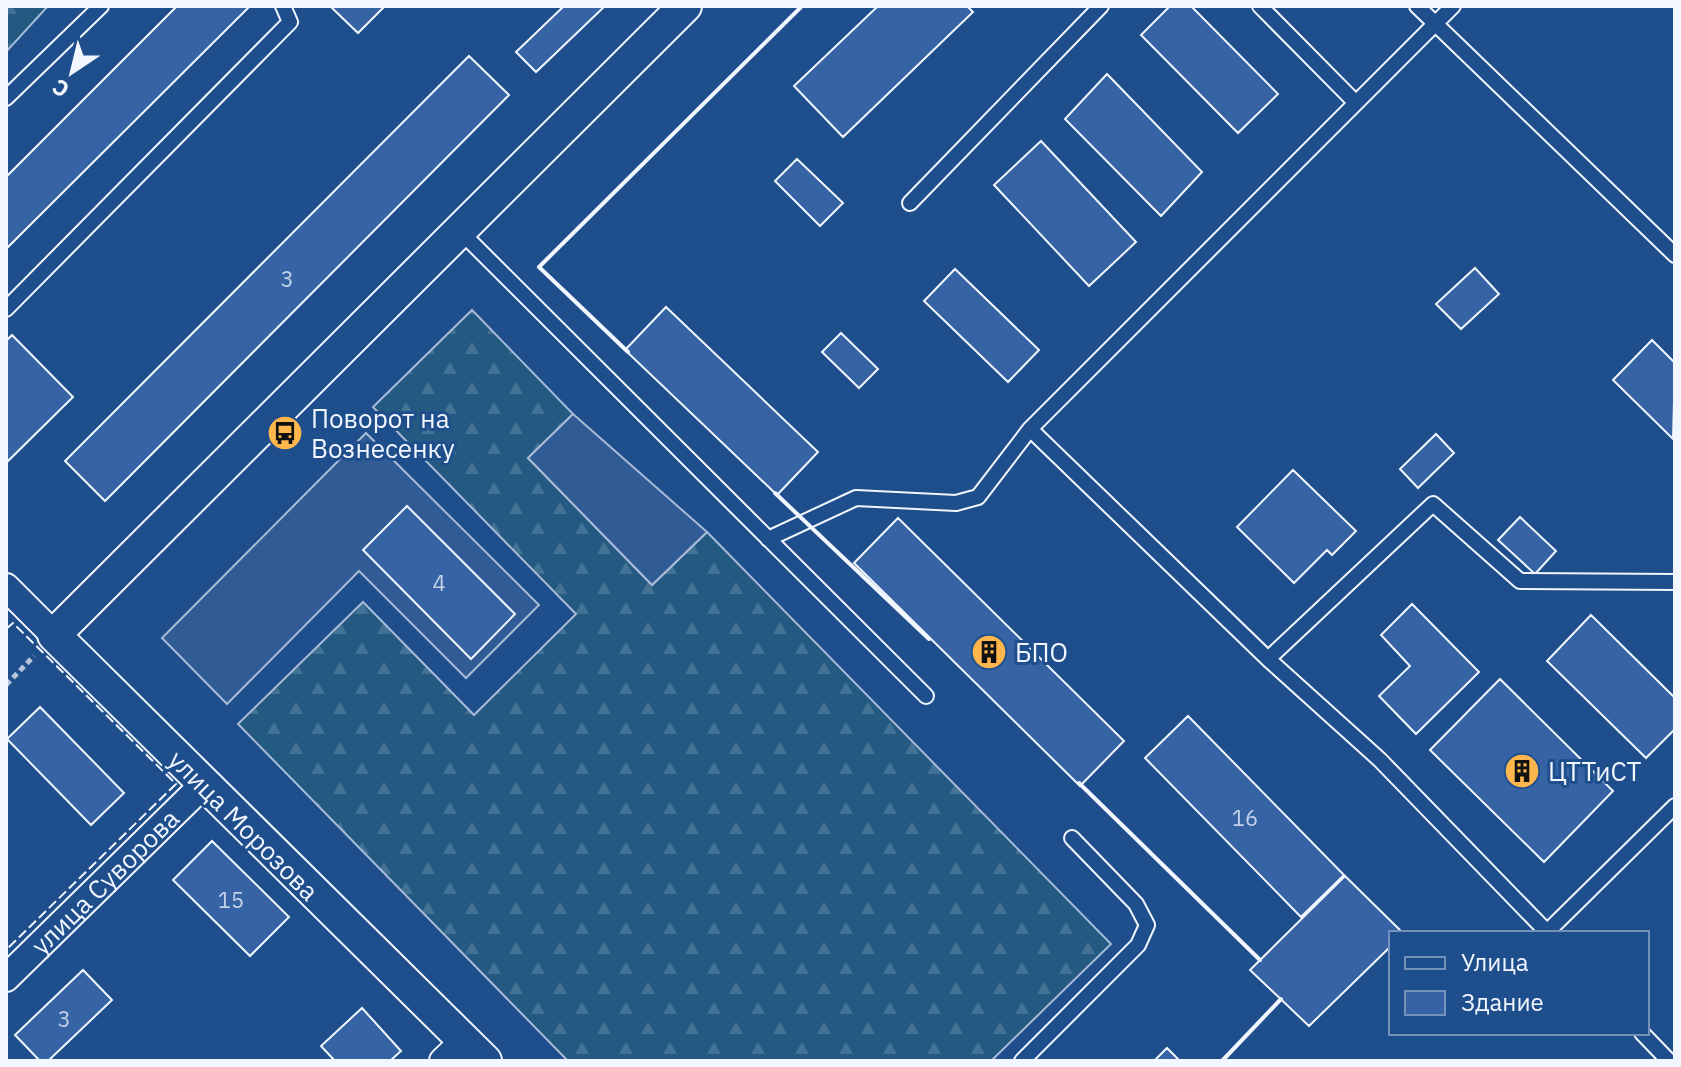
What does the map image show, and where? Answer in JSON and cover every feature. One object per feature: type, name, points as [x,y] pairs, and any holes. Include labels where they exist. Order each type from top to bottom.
[{"type":"street","points":[[54,635],[685,6]]},
{"type":"street","name":"улица Морозова","points":[[6,587],[464,1054]]},
{"type":"street","name":"улица Суворова","points":[[6,978],[203,785]]},
{"type":"lane","points":[[6,98],[101,6]]},
{"type":"lane","points":[[6,309],[290,22],[283,6]]},
{"type":"lane","points":[[910,203],[1101,6]]},
{"type":"lane","points":[[1260,6],[1356,103]]},
{"type":"lane","points":[[1417,6],[1675,255]]},
{"type":"lane","points":[[768,539],[856,498],[956,503],[978,497],[1030,429],[1453,6]]},
{"type":"lane","points":[[459,230],[926,696]]},
{"type":"lane","points":[[1030,429],[1268,659],[1380,760],[1545,931]]},
{"type":"lane","points":[[1268,659],[1433,504],[1520,581],[1675,582]]},
{"type":"lane","points":[[1549,931],[1675,806]]},
{"type":"lane","points":[[1022,1061],[1138,945],[1147,925],[1136,904],[1072,838]]},
{"type":"lane","points":[[1644,1035],[1669,1061]]},
{"type":"path","points":[[6,685],[54,635]]},
{"type":"green space","points":[[6,6],[48,6],[6,52]]},
{"type":"green space","points":[[472,310],[573,414],[528,458],[652,585],[707,532],[1111,944],[991,1061],[568,1061],[238,724],[363,602],[474,715],[576,614],[373,407]]},
{"type":"shaded area","points":[[573,414],[707,532],[652,585],[528,458]]},
{"type":"shaded area","points":[[366,433],[539,605],[466,678],[359,571],[227,704],[162,638]]},
{"type":"building","points":[[177,6],[250,6],[6,249],[6,177]]},
{"type":"building","points":[[330,6],[385,6],[358,33]]},
{"type":"building","points":[[564,6],[605,6],[536,72],[516,52]]},
{"type":"building","points":[[878,6],[967,6],[973,12],[843,137],[794,86]]},
{"type":"building","points":[[1170,6],[1191,6],[1278,94],[1238,133],[1141,35]]},
{"type":"building","points":[[469,56],[509,95],[105,501],[65,461]]},
{"type":"building","points":[[1107,74],[1202,172],[1161,216],[1065,119]]},
{"type":"building","points":[[1041,141],[1136,242],[1089,286],[994,185]]},
{"type":"building","points":[[797,159],[843,203],[820,226],[775,181]]},
{"type":"building","points":[[1475,268],[1499,294],[1461,329],[1436,304]]},
{"type":"building","points":[[955,269],[1039,350],[1008,382],[924,301]]},
{"type":"building","points":[[666,307],[818,452],[777,495],[625,350]]},
{"type":"building","points":[[841,333],[878,369],[859,388],[822,352]]},
{"type":"building","points":[[12,335],[73,397],[6,463],[6,341]]},
{"type":"building","points":[[1652,340],[1675,363],[1673,439],[1613,380]]},
{"type":"building","points":[[1436,434],[1454,453],[1418,488],[1400,469]]},
{"type":"building","points":[[1293,470],[1356,531],[1332,555],[1327,550],[1294,583],[1237,527]]},
{"type":"building","points":[[407,506],[515,614],[471,659],[363,550]]},
{"type":"building","points":[[1520,517],[1556,551],[1535,574],[1498,540]]},
{"type":"building","name":"БПО","points":[[898,518],[1124,741],[1080,786],[854,563]]},
{"type":"building","points":[[1412,604],[1479,672],[1416,734],[1379,696],[1410,666],[1381,635]]},
{"type":"building","points":[[1591,615],[1675,698],[1675,729],[1646,758],[1547,661]]},
{"type":"building","name":"ЦТТиСТ","points":[[1500,679],[1613,791],[1544,862],[1430,750]]},
{"type":"building","points":[[40,707],[124,793],[91,825],[7,739]]},
{"type":"building","points":[[1188,716],[1344,875],[1301,917],[1145,758]]},
{"type":"building","points":[[212,841],[289,917],[250,956],[173,880]]},
{"type":"building","points":[[1345,876],[1401,931],[1389,931],[1389,948],[1309,1026],[1250,970]]},
{"type":"building","points":[[83,970],[112,1000],[48,1061],[40,1061],[15,1035]]},
{"type":"building","points":[[362,1008],[401,1051],[390,1061],[335,1061],[321,1046]]},
{"type":"building","points":[[1167,1048],[1180,1061],[1154,1061]]},
{"type":"fence","points":[[6,629],[13,623],[176,784],[6,950]]},
{"type":"wall","points":[[628,352],[539,267],[802,6]]},
{"type":"wall","points":[[775,493],[929,639]]},
{"type":"wall","points":[[1079,783],[1260,960]]},
{"type":"wall","points":[[1222,1061],[1281,999]]},
{"type":"place","name":"Поворот на Вознесенку","points":[[285,433]]},
{"type":"place","name":"БПО","points":[[989,652]]},
{"type":"place","name":"ЦТТиСТ","points":[[1522,771]]}]
